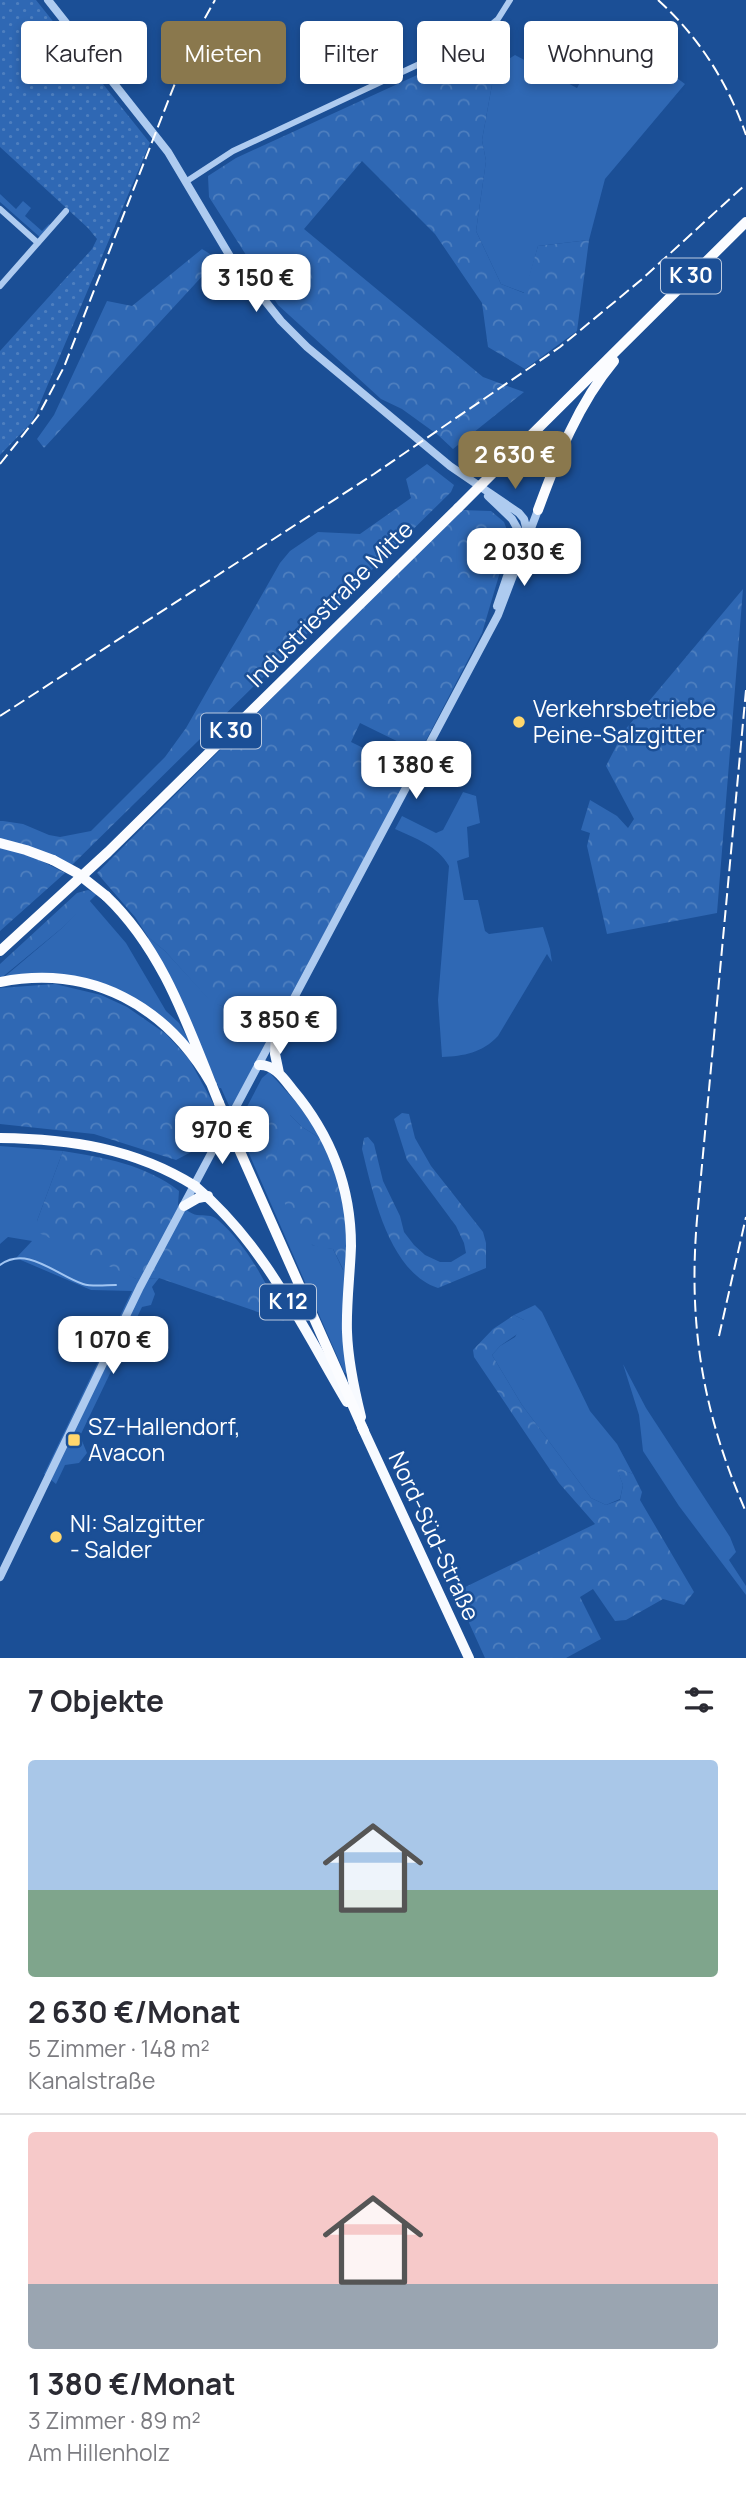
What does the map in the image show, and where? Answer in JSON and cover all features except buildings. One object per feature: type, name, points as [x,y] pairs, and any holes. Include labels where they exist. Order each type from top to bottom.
[{"type":"highway","name":"Industriestraße Mitte","points":[[0,951],[99,861],[746,222]]},
{"type":"highway","points":[[538,510],[562,447],[587,400],[610,366],[653,315]]},
{"type":"highway","points":[[0,844],[53,860],[85,878],[106,896],[138,931],[166,977],[201,1054],[238,1147],[364,1431]]},
{"type":"highway","points":[[0,982],[58,978],[96,986],[119,995],[140,1006],[169,1028],[194,1057],[212,1086]]},
{"type":"highway","points":[[0,1138],[47,1139],[111,1149],[145,1160],[195,1186]]},
{"type":"main road","points":[[276,1033],[275,1054],[279,1074]]},
{"type":"main road","name":"K 12","points":[[259,1065],[265,1064],[279,1074],[317,1122],[336,1161],[344,1188],[351,1235],[347,1317],[349,1352],[364,1431]]},
{"type":"main road","name":"K 12","points":[[195,1186],[234,1224],[257,1254],[309,1335],[364,1431]]},
{"type":"main road","points":[[184,1206],[208,1196]]},
{"type":"main road","name":"Nord-Süd-Straße","points":[[364,1431],[469,1658]]},
{"type":"street","points":[[48,0],[168,152],[232,258],[281,321],[387,414],[483,491],[512,519],[521,535],[520,541],[491,626]]},
{"type":"street","points":[[187,181],[254,141],[475,38],[498,19],[510,0]]},
{"type":"street","points":[[0,209],[38,243]]},
{"type":"street","points":[[0,286],[66,211]]},
{"type":"street","points":[[483,491],[512,506],[524,520],[528,537]]},
{"type":"street","points":[[512,519],[524,520],[538,510]]},
{"type":"street","points":[[0,1577],[140,1287],[498,615],[538,510]]},
{"type":"green space","points":[[0,0],[36,0],[53,21],[21,21],[21,84],[103,84],[150,143],[32,422],[0,455],[0,351],[92,249],[97,239],[0,147]]},
{"type":"green space","points":[[515,55],[524,60],[524,84],[569,84],[577,88],[579,84],[678,84],[678,79],[685,84],[605,179],[589,240],[538,246],[525,293],[501,284],[476,231],[486,161],[482,140],[492,84],[510,84],[510,58]]},
{"type":"green space","points":[[417,75],[417,84],[492,84],[482,140],[486,161],[476,231],[501,284],[524,293],[538,246],[589,240],[577,331],[525,369],[488,347],[482,303],[435,234],[362,161],[304,229],[483,377],[524,392],[453,449],[402,409],[381,399],[278,305],[209,197],[208,176],[236,158],[398,84],[403,84],[403,81]]},
{"type":"green space","points":[[0,194],[16,209],[23,201],[31,208],[25,216],[42,231],[49,224],[53,227],[42,239],[0,202]]},
{"type":"green space","points":[[202,249],[218,259],[44,448],[37,439],[54,415],[107,301],[132,306]]},
{"type":"green space","points":[[427,464],[454,485],[451,492],[72,865],[0,839],[0,821],[23,824],[60,837],[91,831],[165,757],[186,728],[280,563],[290,551],[318,532],[360,534],[411,498],[406,479]]},
{"type":"green space","points":[[460,510],[491,511],[504,522],[510,538],[482,633],[421,750],[412,753],[413,749],[360,723],[351,742],[404,768],[410,760],[414,766],[270,1034],[246,1032],[222,1006],[212,1003],[165,951],[148,937],[135,917],[97,873]]},
{"type":"green space","points":[[743,589],[717,913],[607,934],[587,846],[590,833],[581,830],[590,800],[617,816],[628,828],[634,819],[606,766],[624,731]]},
{"type":"green space","points":[[463,792],[476,796],[480,823],[467,827],[469,857],[457,861],[464,900],[478,900],[485,931],[489,934],[543,927],[552,962],[547,954],[492,1042],[472,1052],[442,1057],[438,1000],[449,866],[432,848],[395,829],[402,816],[436,833],[443,830]]},
{"type":"green space","points":[[0,847],[32,856],[65,873],[0,931]]},
{"type":"green space","points":[[88,890],[97,894],[62,928],[0,979],[0,964],[77,893]]},
{"type":"green space","points":[[89,900],[126,943],[166,1011],[179,1023],[198,1056],[103,984],[3,978],[62,928]]},
{"type":"green space","points":[[148,937],[165,951],[212,1002],[222,1006],[246,1032],[270,1034],[231,1110],[179,998],[147,939]]},
{"type":"green space","points":[[55,984],[101,995],[127,1007],[166,1034],[189,1059],[214,1105],[211,1122],[197,1149],[176,1160],[94,1134],[0,1124],[0,988]]},
{"type":"green space","points":[[269,1072],[297,1103],[323,1140],[302,1127],[290,1115],[312,1245],[333,1249],[343,1270],[347,1268],[347,1374],[237,1126],[262,1078]]},
{"type":"green space","points":[[277,1113],[290,1115],[302,1127],[323,1140],[331,1154],[345,1208],[347,1268],[344,1271],[333,1249],[313,1245],[304,1237],[281,1194],[257,1135]]},
{"type":"green space","points":[[402,1113],[409,1114],[415,1138],[431,1166],[483,1232],[486,1243],[486,1268],[438,1288],[421,1279],[395,1249],[378,1209],[362,1149],[364,1138],[368,1137],[374,1144],[383,1181],[400,1216],[404,1232],[414,1245],[425,1255],[440,1262],[451,1262],[466,1253],[456,1226],[407,1160],[394,1119]]},
{"type":"green space","points":[[0,1146],[63,1151],[37,1221],[136,1279],[159,1278],[152,1287],[155,1294],[151,1305],[142,1307],[80,1436],[87,1453],[79,1463],[65,1465],[56,1484],[44,1474],[132,1291],[91,1290],[16,1258],[32,1241],[8,1237],[0,1244]]},
{"type":"green space","points":[[63,1151],[139,1168],[179,1191],[178,1205],[195,1214],[218,1220],[248,1254],[284,1321],[159,1278],[136,1279],[39,1233],[37,1221]]},
{"type":"green space","points":[[535,1305],[542,1312],[590,1411],[617,1444],[633,1474],[617,1468],[623,1485],[620,1499],[606,1505],[591,1498],[522,1405],[492,1355],[500,1346],[515,1337],[524,1320],[514,1315]]},
{"type":"green space","points":[[514,1315],[524,1320],[526,1328],[492,1355],[522,1405],[591,1498],[606,1505],[620,1500],[623,1485],[616,1467],[633,1474],[642,1492],[640,1500],[694,1592],[684,1605],[663,1599],[626,1620],[615,1621],[593,1589],[580,1597],[601,1639],[566,1658],[485,1658],[455,1592],[595,1524],[559,1483],[474,1357],[473,1350],[493,1329]]},
{"type":"green space","points":[[623,1364],[646,1408],[730,1537],[736,1552],[729,1560],[746,1586],[746,1595],[679,1506],[643,1451],[639,1415]]},
{"type":"waterway","points":[[0,1265],[21,1258],[42,1264],[83,1284],[116,1285]]},
{"type":"railway","points":[[0,464],[38,416],[64,367],[190,45],[215,0]]},
{"type":"railway","points":[[658,0],[687,29],[711,62],[746,135]]},
{"type":"railway","points":[[0,716],[374,474],[560,347],[641,280],[746,184]]},
{"type":"railway","points":[[746,690],[695,1258],[697,1333],[709,1404],[731,1476],[746,1512]]},
{"type":"railway","points":[[719,1336],[746,1217]]},
{"type":"place","name":"Verkehrsbetriebe Peine-Salzgitter","points":[[519,722]]},
{"type":"place","name":"SZ-Hallendorf, Avacon","points":[[74,1440]]},
{"type":"place","name":"NI: Salzgitter - Salder","points":[[56,1537]]}]
